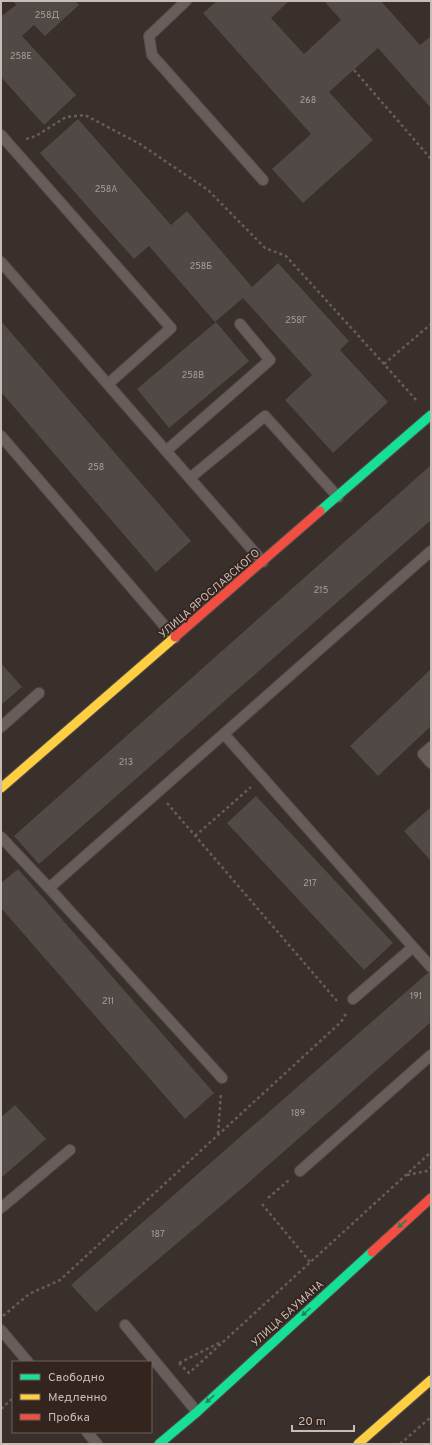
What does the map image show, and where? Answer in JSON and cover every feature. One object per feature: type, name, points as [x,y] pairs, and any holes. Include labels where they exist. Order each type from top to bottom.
[{"type":"street","name":"УЛИЦА ЯРОСЛАВСКОГО","points":[[1,788],[431,415]]},
{"type":"street","name":"УЛИЦА БАУМАНА","points":[[159,1444],[431,1198]]},
{"type":"street","points":[[358,1444],[431,1380]]},
{"type":"lane","points":[[186,1],[149,36],[152,55],[263,180]]},
{"type":"lane","points":[[1,135],[171,328],[108,384]]},
{"type":"lane","points":[[1,262],[263,562]]},
{"type":"lane","points":[[166,451],[270,360],[240,324]]},
{"type":"lane","points":[[190,478],[265,416],[338,497]]},
{"type":"lane","points":[[1,436],[175,638]]},
{"type":"lane","points":[[49,888],[431,551]]},
{"type":"lane","points":[[1,727],[39,693]]},
{"type":"lane","points":[[224,734],[431,968]]},
{"type":"lane","points":[[431,747],[423,754],[431,763]]},
{"type":"lane","points":[[1,837],[222,1078]]},
{"type":"lane","points":[[353,999],[413,947]]},
{"type":"lane","points":[[300,1171],[431,1055]]},
{"type":"lane","points":[[1,1208],[70,1150]]},
{"type":"lane","points":[[125,1325],[196,1412]]},
{"type":"lane","points":[[1,1330],[27,1361]]},
{"type":"lane","points":[[88,1433],[97,1444]]},
{"type":"path","points":[[354,70],[431,159]]},
{"type":"path","points":[[9,144],[36,136],[66,117],[85,115],[140,144],[208,190],[265,248],[286,256],[431,415]]},
{"type":"path","points":[[384,364],[431,324]]},
{"type":"path","points":[[195,836],[262,777]]},
{"type":"path","points":[[157,792],[342,1006]]},
{"type":"path","points":[[1,1318],[29,1294],[60,1280],[341,1022],[353,999]]},
{"type":"path","points":[[218,1134],[222,1078]]},
{"type":"path","points":[[225,1340],[179,1363],[189,1373],[431,1152]]},
{"type":"path","points":[[406,1175],[427,1170],[431,1167]]},
{"type":"path","points":[[268,1198],[300,1171]]},
{"type":"path","points":[[262,1204],[310,1262]]},
{"type":"path","points":[[1,1409],[12,1399]]},
{"type":"path","points":[[400,1444],[431,1417]]},
{"type":"building","points":[[13,1],[76,1],[79,5],[45,36],[34,25],[22,36],[76,95],[44,125],[1,77],[1,13],[3,15],[16,5]]},
{"type":"building","points":[[217,1],[289,1],[271,18],[304,54],[341,20],[324,1],[381,1],[420,45],[431,36],[431,108],[378,48],[329,92],[373,140],[303,203],[272,169],[311,134],[203,13]]},
{"type":"building","points":[[78,119],[171,225],[187,211],[252,287],[278,263],[349,341],[340,350],[388,402],[333,453],[285,400],[312,375],[243,298],[215,322],[149,246],[134,259],[40,153]]},
{"type":"building","points":[[1,321],[191,541],[156,572],[1,392]]},
{"type":"building","points":[[216,322],[249,361],[169,428],[137,389]]},
{"type":"building","points":[[431,465],[431,520],[39,864],[14,836]]},
{"type":"building","points":[[1,663],[22,687],[1,705]]},
{"type":"building","points":[[431,669],[431,726],[378,776],[350,746]]},
{"type":"building","points":[[256,796],[393,943],[364,970],[227,823]]},
{"type":"building","points":[[431,807],[431,861],[404,831]]},
{"type":"building","points":[[18,869],[214,1093],[185,1119],[1,908],[1,883]]},
{"type":"building","points":[[431,970],[431,1022],[247,1184],[96,1312],[71,1285]]},
{"type":"building","points":[[15,1105],[46,1139],[1,1178],[1,1117]]},
{"type":"traffic: fast","points":[[320,511],[431,415]]},
{"type":"traffic: fast","points":[[159,1444],[197,1412],[372,1252]]},
{"type":"traffic: slow","points":[[1,788],[175,637]]},
{"type":"traffic: slow","points":[[358,1444],[431,1380]]},
{"type":"traffic: jam","points":[[175,637],[320,511]]},
{"type":"traffic: jam","points":[[372,1252],[431,1198]]}]
